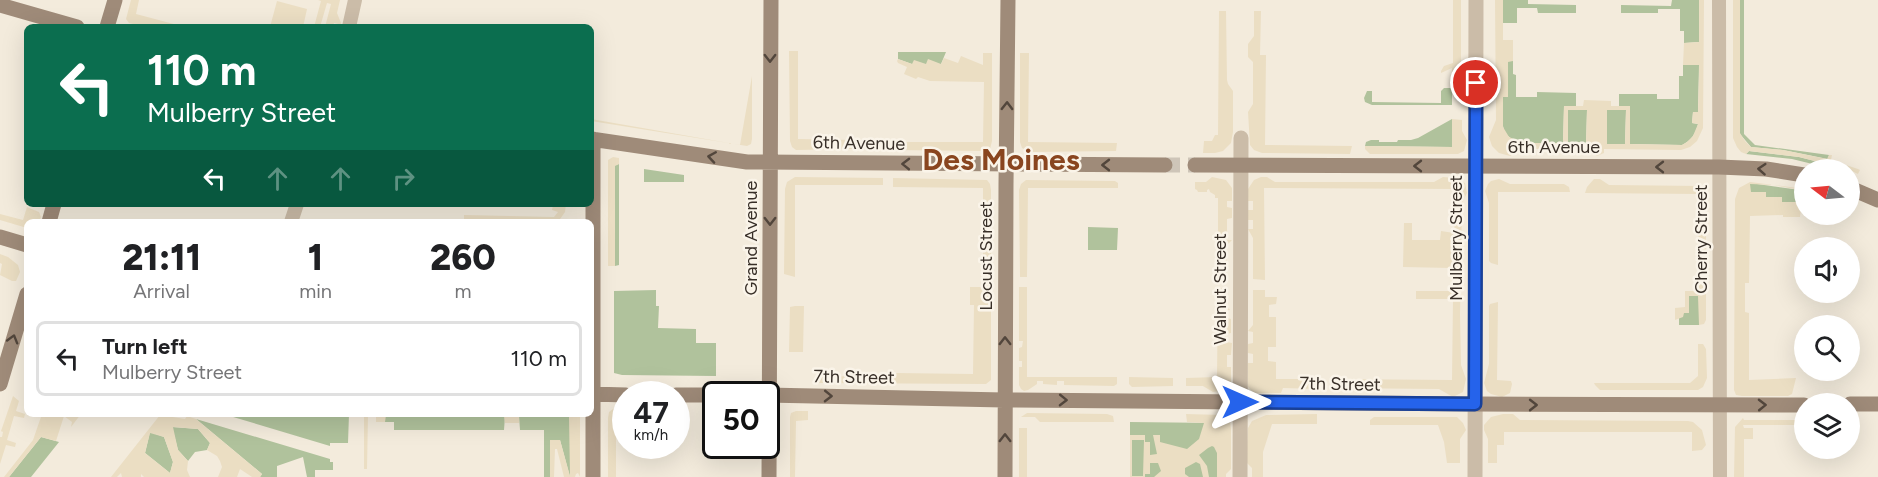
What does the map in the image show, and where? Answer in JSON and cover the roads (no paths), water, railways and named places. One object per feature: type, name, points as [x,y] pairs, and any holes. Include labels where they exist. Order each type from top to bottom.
[{"type":"main road","points":[[108,24],[115,0]]},
{"type":"main road","name":"Grand Avenue","points":[[768,381],[771,0]]},
{"type":"main road","name":"Locust Street","points":[[1005,477],[1008,0]]},
{"type":"main road","points":[[0,5],[66,24]]},
{"type":"main road","name":"6th Avenue","points":[[594,139],[732,160],[770,162],[1165,165]]},
{"type":"main road","name":"6th Avenue","points":[[1195,165],[1719,167],[1766,169],[1794,173]]},
{"type":"main road","points":[[1860,192],[1878,200]]},
{"type":"main road","points":[[0,237],[24,244]]},
{"type":"main road","points":[[0,384],[24,304]]},
{"type":"main road","points":[[594,394],[612,395]]},
{"type":"main road","name":"7th Street","points":[[780,395],[1004,400],[1794,405]]},
{"type":"main road","points":[[1860,404],[1878,404]]},
{"type":"main road","points":[[592,417],[593,477]]},
{"type":"main road","name":"Grand Avenue","points":[[769,459],[769,477]]},
{"type":"street","points":[[350,24],[355,0]]},
{"type":"street","name":"Mulberry Street","points":[[1475,477],[1476,0]]},
{"type":"street","name":"Cherry Street","points":[[1719,0],[1720,477]]},
{"type":"street","name":"Walnut Street","points":[[1240,138],[1240,477]]},
{"type":"tunnel","points":[[1165,165],[1195,165]]},
{"type":"district","name":"Des Moines","points":[[1001,159]]}]
